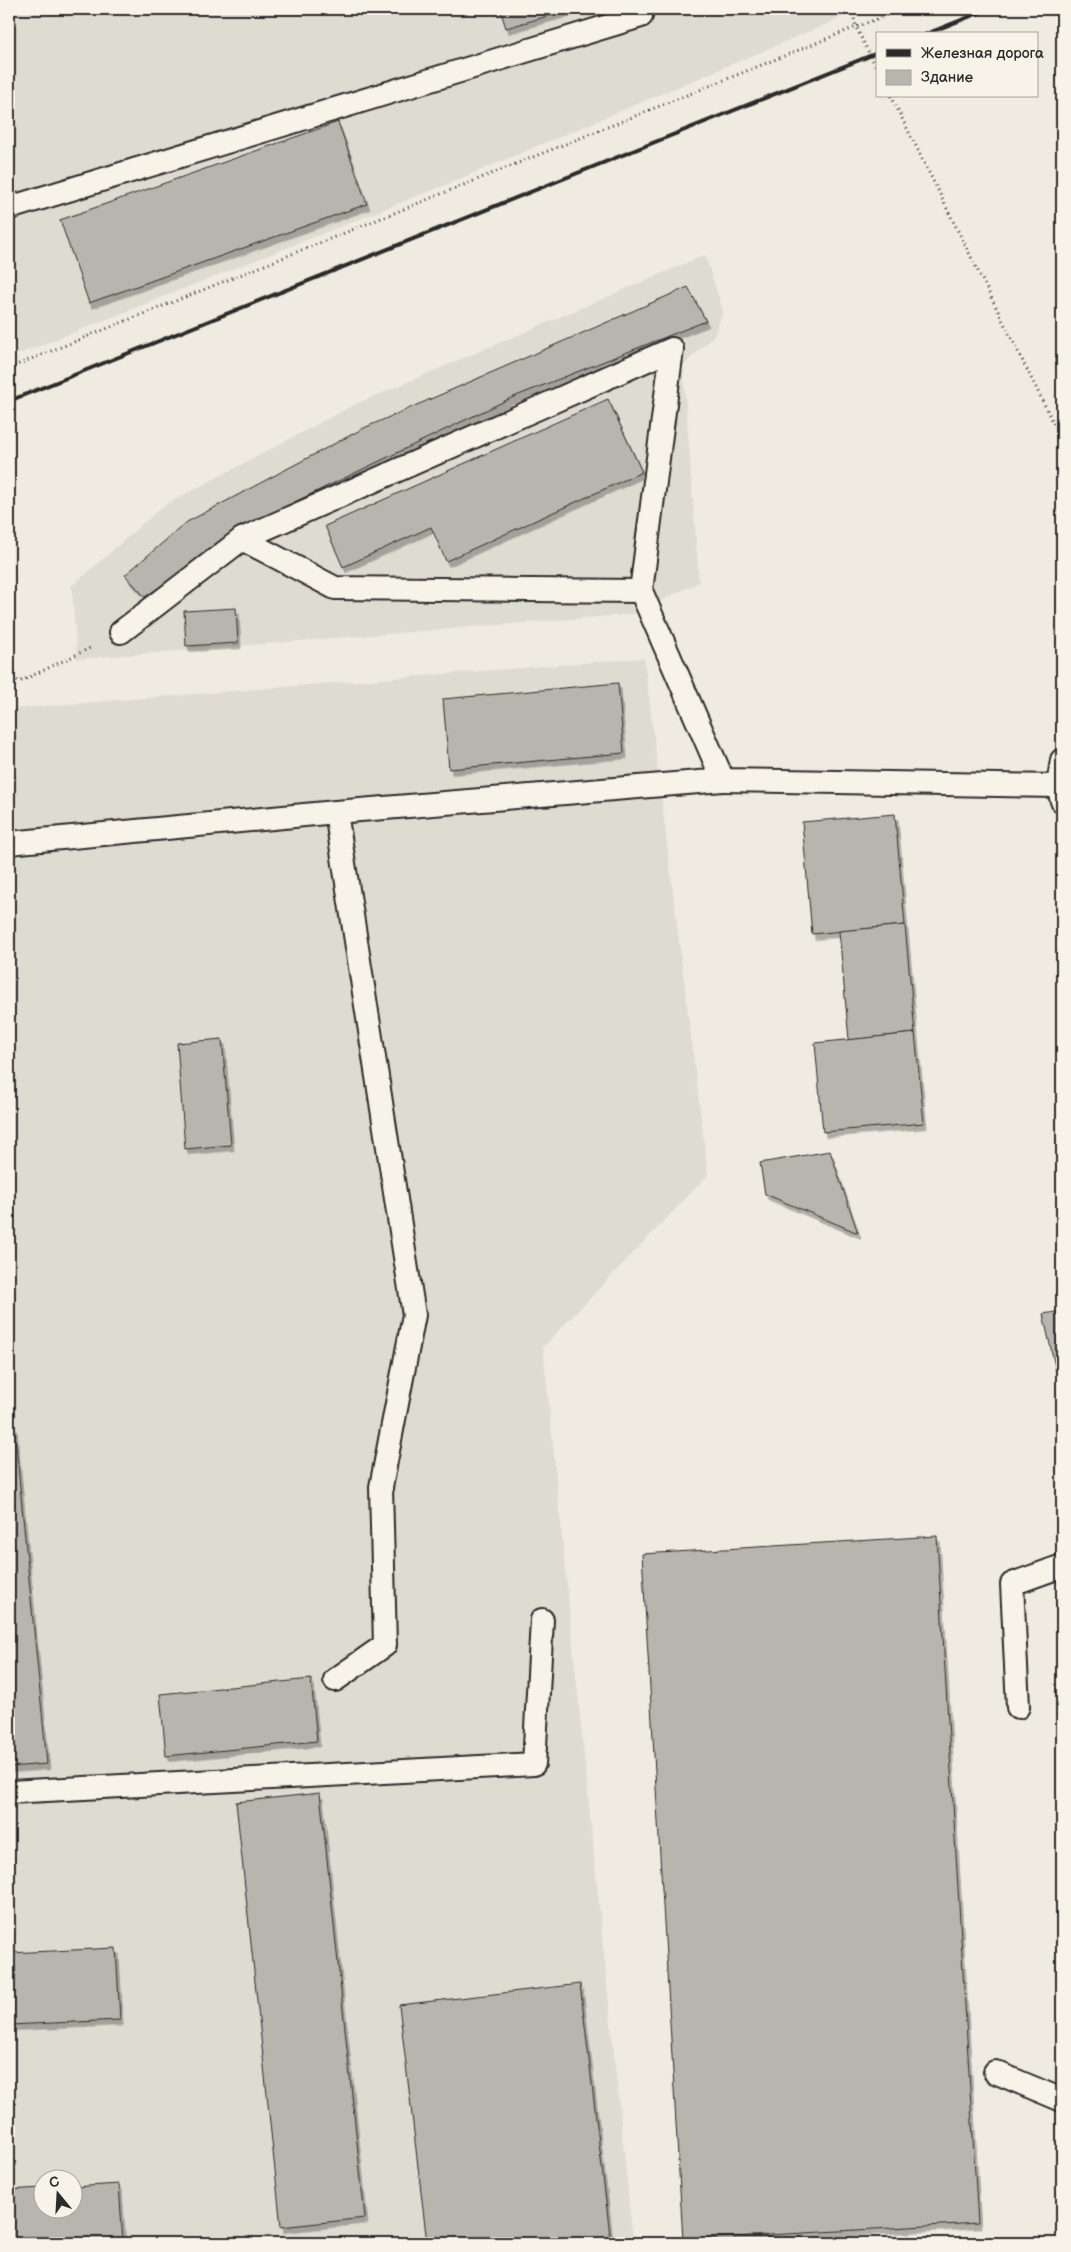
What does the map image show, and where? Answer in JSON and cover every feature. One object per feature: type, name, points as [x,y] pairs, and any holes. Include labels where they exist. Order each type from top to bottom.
[{"type":"lane","points":[[9,208],[641,16]]},
{"type":"lane","points":[[121,632],[242,539],[672,349],[641,591],[723,780]]},
{"type":"lane","points":[[242,539],[335,588],[641,591]]},
{"type":"lane","points":[[9,842],[336,812],[723,780],[1061,775]]},
{"type":"lane","points":[[335,1680],[385,1645],[381,1487],[414,1315],[336,812]]},
{"type":"lane","points":[[1018,1707],[1012,1584],[1062,1566]]},
{"type":"lane","points":[[9,1792],[534,1764],[542,1620]]},
{"type":"lane","points":[[995,2072],[1062,2100]]},
{"type":"path","points":[[852,9],[856,27],[876,67]]},
{"type":"path","points":[[9,368],[903,9]]},
{"type":"path","points":[[892,98],[1062,440]]},
{"type":"path","points":[[9,674],[19,682],[121,632]]},
{"type":"shaded area","points":[[9,9],[838,9],[841,18],[445,185],[9,358]]},
{"type":"shaded area","points":[[705,255],[723,311],[715,334],[683,366],[699,582],[634,614],[77,659],[72,586],[163,506],[354,405]]},
{"type":"shaded area","points":[[644,658],[708,1175],[543,1347],[633,2243],[9,2243],[9,709]]},
{"type":"building","points":[[500,9],[573,9],[506,28]]},
{"type":"building","points":[[338,122],[367,204],[89,303],[60,220]]},
{"type":"building","points":[[688,287],[706,321],[511,398],[255,521],[145,597],[125,575],[187,522],[364,428]]},
{"type":"building","points":[[608,399],[642,472],[446,561],[431,527],[343,567],[325,526]]},
{"type":"building","points":[[236,608],[238,643],[186,646],[184,611]]},
{"type":"building","points":[[618,683],[624,753],[449,769],[443,699]]},
{"type":"building","points":[[895,814],[905,925],[812,934],[802,822]]},
{"type":"building","points":[[905,925],[915,1033],[849,1040],[839,931]]},
{"type":"building","points":[[915,1033],[924,1123],[823,1132],[815,1043]]},
{"type":"building","points":[[222,1039],[231,1145],[185,1149],[177,1043]]},
{"type":"building","points":[[830,1151],[858,1233],[765,1194],[760,1163]]},
{"type":"building","points":[[1062,1311],[1062,1388],[1060,1388],[1043,1314]]},
{"type":"building","points":[[14,1425],[47,1764],[9,1767],[9,1426]]},
{"type":"building","points":[[937,1536],[978,2223],[683,2240],[642,1554]]},
{"type":"building","points":[[311,1679],[317,1741],[166,1756],[160,1694]]},
{"type":"building","points":[[320,1793],[365,2218],[281,2227],[236,1802]]},
{"type":"building","points":[[116,1948],[120,2020],[9,2025],[9,1953]]},
{"type":"building","points":[[580,1984],[611,2243],[427,2243],[399,2005]]},
{"type":"building","points":[[119,2184],[123,2243],[9,2243],[9,2190],[32,2189],[32,2220],[82,2220],[82,2186]]},
{"type":"railway","points":[[931,32],[989,9]]},
{"type":"railway","points":[[9,401],[876,53]]}]
